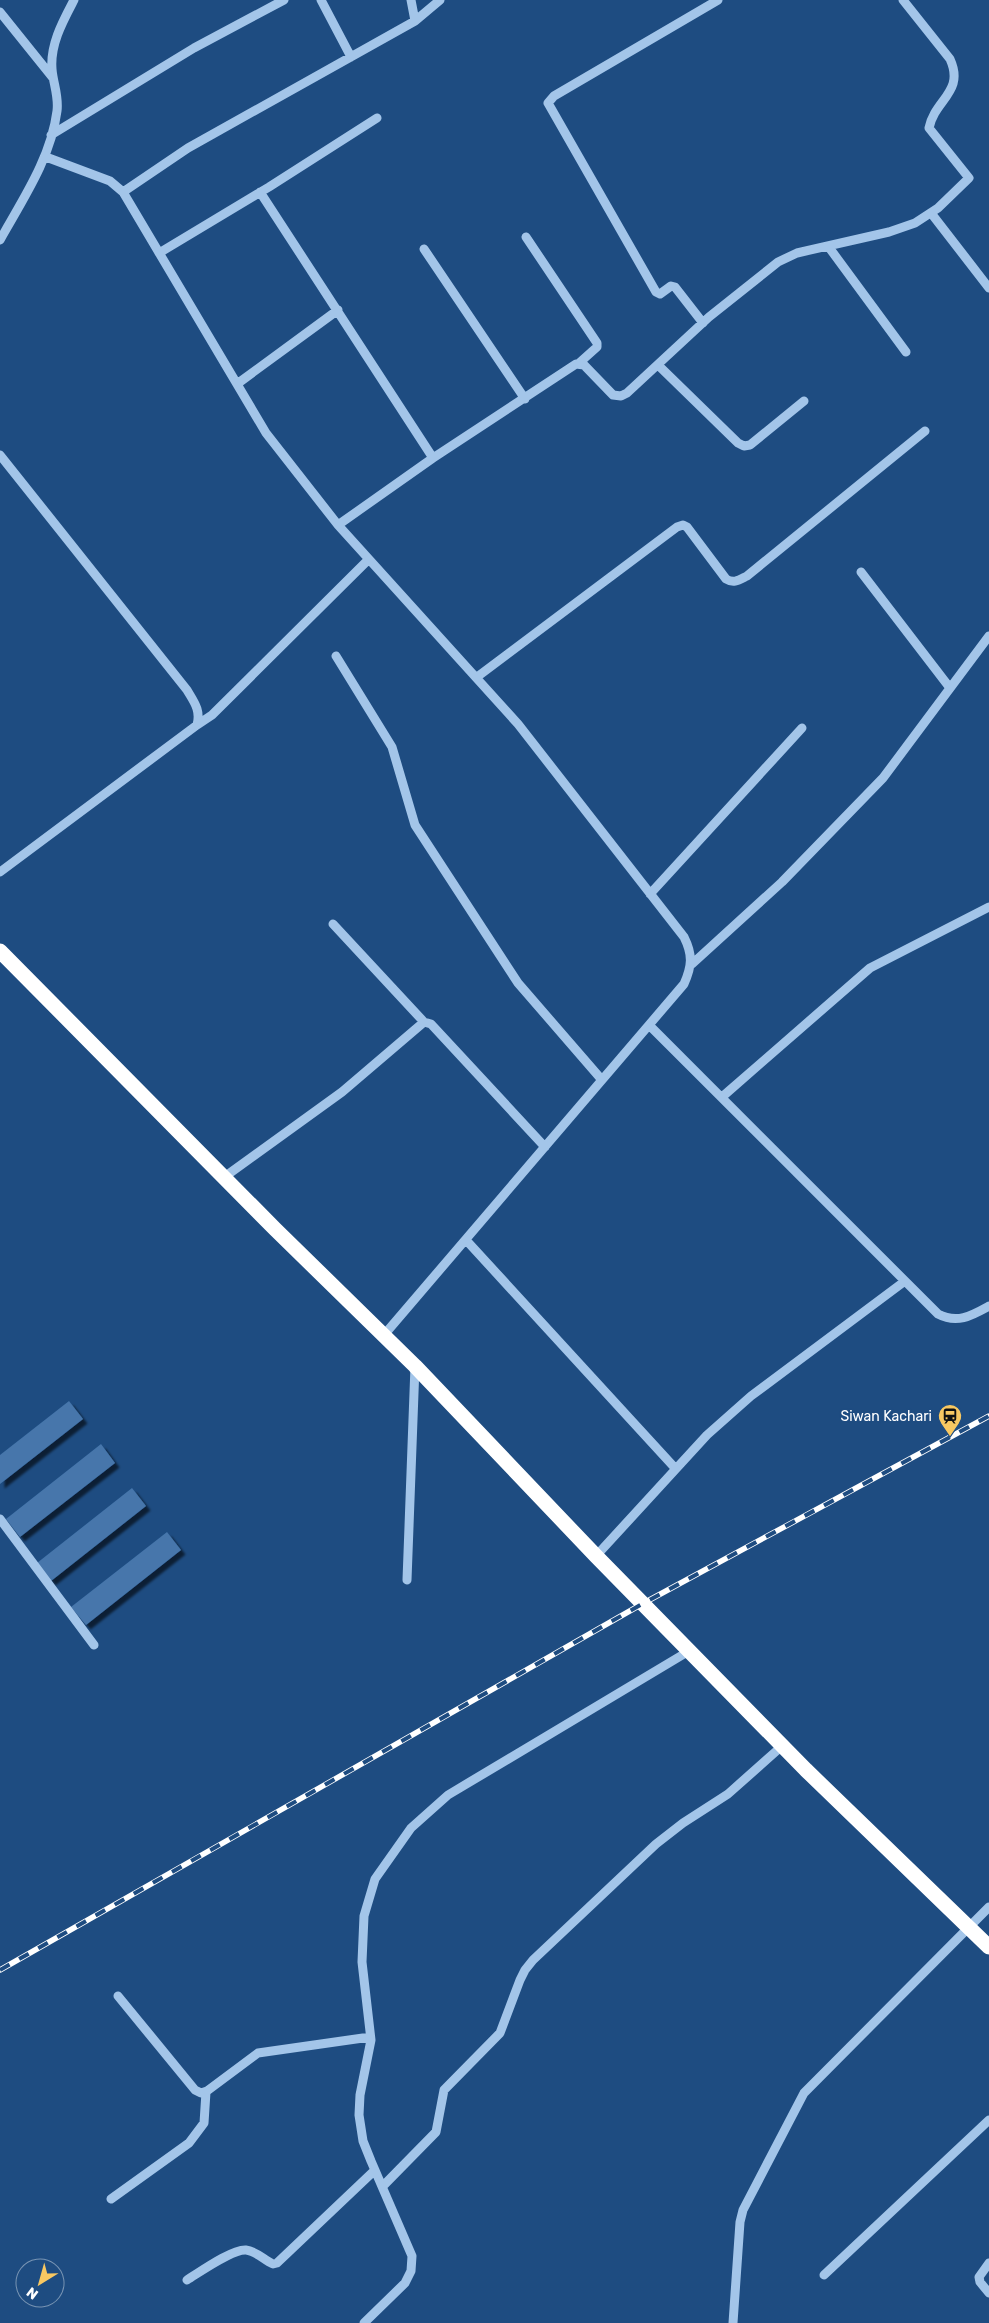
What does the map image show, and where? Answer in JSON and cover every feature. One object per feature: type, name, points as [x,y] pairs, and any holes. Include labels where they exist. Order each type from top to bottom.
[{"type":"highway","points":[[0,951],[223,1178],[415,1366],[596,1556],[782,1746],[968,1929],[989,1947]]},
{"type":"street","points":[[0,240],[46,156],[57,111],[57,94],[53,78],[52,55],[58,34],[74,0]]},
{"type":"street","points":[[51,135],[194,48],[284,0]]},
{"type":"street","points":[[321,0],[351,57]]},
{"type":"street","points":[[411,0],[415,21]]},
{"type":"street","points":[[123,192],[188,148],[415,21],[440,0]]},
{"type":"street","points":[[703,323],[675,287],[671,286],[660,294],[656,292],[548,103],[554,96],[718,0]]},
{"type":"street","points":[[578,364],[584,365],[613,395],[617,396],[627,393],[703,323],[778,262],[798,253],[889,232],[915,223],[931,213],[969,178],[929,128],[955,83],[955,70],[950,59],[903,0]]},
{"type":"street","points":[[0,12],[53,78]]},
{"type":"street","points":[[159,253],[377,118]]},
{"type":"street","points":[[46,156],[110,182],[123,192],[266,433],[338,526],[518,724],[684,937],[689,948],[692,964]]},
{"type":"street","points":[[260,192],[433,458]]},
{"type":"street","points":[[931,213],[989,288]]},
{"type":"street","points":[[338,526],[433,458],[578,364],[597,347],[597,343],[526,237]]},
{"type":"street","points":[[828,246],[906,352]]},
{"type":"street","points":[[424,249],[525,400]]},
{"type":"street","points":[[237,384],[338,310]]},
{"type":"street","points":[[658,365],[738,443],[744,446],[750,445],[804,401]]},
{"type":"street","points":[[477,677],[677,527],[683,525],[687,527],[726,579],[731,582],[737,581],[746,576],[925,432]]},
{"type":"street","points":[[0,455],[187,690],[199,711],[197,725]]},
{"type":"street","points":[[0,872],[191,727],[212,714],[368,560]]},
{"type":"street","points":[[861,572],[950,688]]},
{"type":"street","points":[[384,1335],[684,984],[692,964],[782,882],[883,778],[989,636]]},
{"type":"street","points":[[336,656],[387,736],[415,826],[518,983],[602,1080]]},
{"type":"street","points":[[650,894],[802,728]]},
{"type":"street","points":[[722,1098],[870,968],[989,907]]},
{"type":"street","points":[[333,924],[424,1022],[431,1024],[545,1147]]},
{"type":"street","points":[[223,1178],[342,1092],[424,1022]]},
{"type":"street","points":[[649,1025],[938,1314],[946,1319],[955,1320],[970,1316],[989,1306]]},
{"type":"street","points":[[466,1240],[675,1468]]},
{"type":"street","points":[[596,1556],[707,1435],[751,1396],[905,1281]]},
{"type":"street","points":[[407,1580],[415,1366]]},
{"type":"street","points":[[0,1519],[94,1644]]},
{"type":"street","points":[[364,2323],[404,2283],[411,2271],[412,2256],[363,2140],[359,2114],[360,2095],[370,2037],[362,1962],[364,1916],[375,1879],[411,1828],[448,1794],[689,1651]]},
{"type":"street","points":[[383,2186],[436,2132],[444,2090],[500,2033],[525,1970],[534,1960],[656,1844],[683,1823],[728,1794],[782,1746]]},
{"type":"street","points":[[733,2323],[740,2222],[743,2210],[799,2101],[808,2088],[989,1907]]},
{"type":"street","points":[[118,1996],[195,2090],[201,2093],[206,2092],[258,2053],[370,2037]]},
{"type":"street","points":[[111,2199],[189,2143],[204,2124],[206,2092]]},
{"type":"street","points":[[824,2275],[989,2120]]},
{"type":"street","points":[[187,2280],[237,2251],[252,2252],[274,2264],[375,2170]]},
{"type":"street","points":[[989,2263],[979,2277],[980,2282],[989,2293]]},
{"type":"building","points":[[69,1401],[83,1419],[0,1484],[0,1455]]},
{"type":"building","points":[[101,1444],[115,1463],[20,1537],[6,1519]]},
{"type":"building","points":[[132,1488],[146,1506],[51,1581],[37,1563]]},
{"type":"building","points":[[167,1532],[181,1550],[86,1625],[71,1607]]},
{"type":"railway","points":[[0,1970],[642,1604],[989,1416]]},
{"type":"place","name":"Siwan Kachari","points":[[950,1437]]}]
